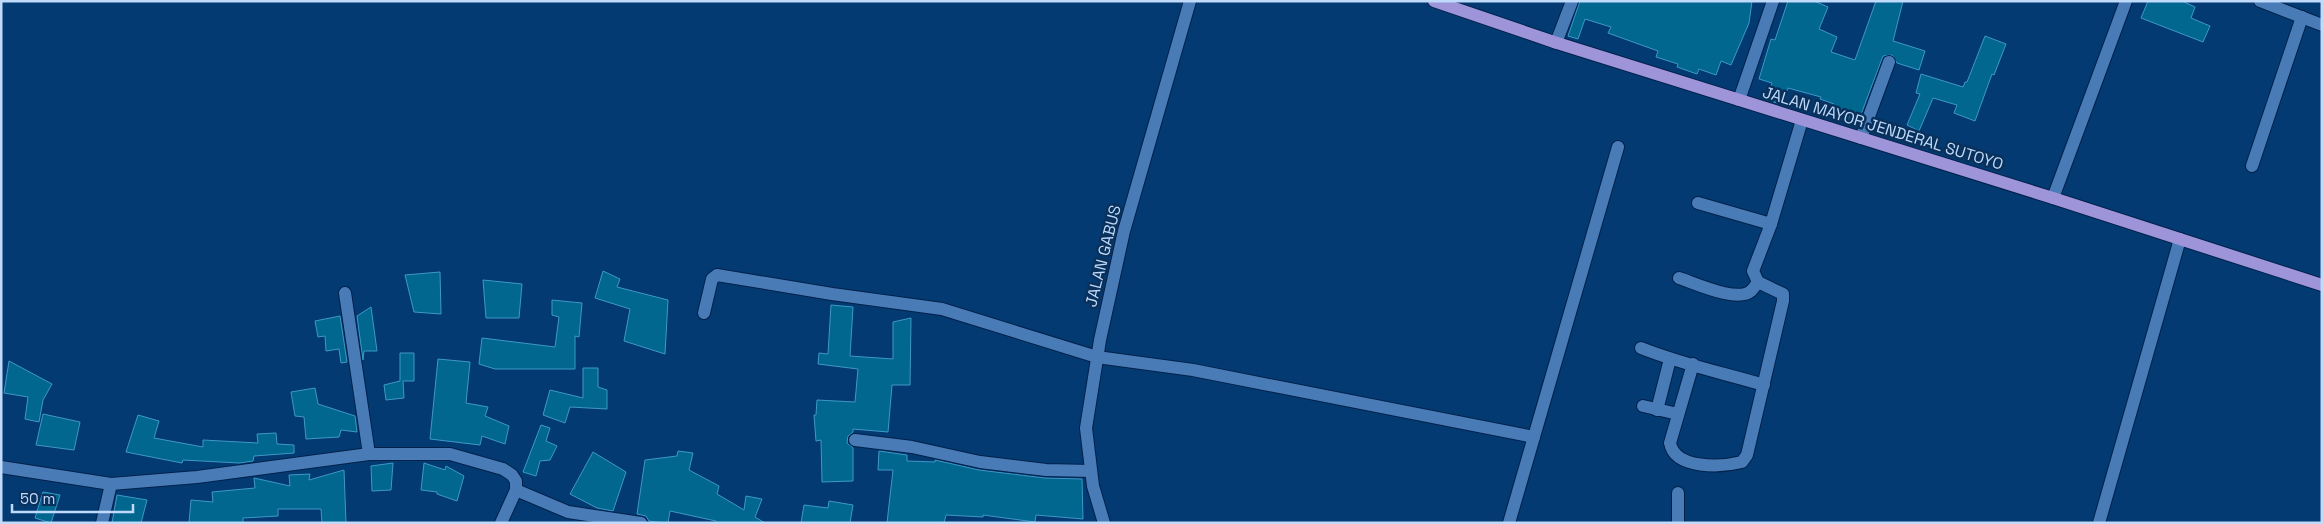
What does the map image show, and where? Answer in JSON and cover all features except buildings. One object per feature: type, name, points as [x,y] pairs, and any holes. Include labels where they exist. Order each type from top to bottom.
[{"type":"main road","name":"JALAN MAYOR JENDERAL SUTOYO","points":[[1434,1],[1461,5],[1555,42],[2053,198],[2322,285]]},
{"type":"street","name":"JALAN GABUS","points":[[1104,523],[1090,471],[1086,428],[1098,349],[1124,231],[1190,1]]},
{"type":"street","points":[[1555,42],[1572,1]]},
{"type":"street","points":[[1739,100],[1774,1]]},
{"type":"street","points":[[2053,198],[2126,1]]},
{"type":"street","points":[[2260,1],[2322,25]]},
{"type":"street","points":[[2252,166],[2302,17]]},
{"type":"street","points":[[1861,138],[1889,62]]},
{"type":"street","points":[[1693,364],[1670,443],[1671,450],[1676,455],[1695,464],[1726,466],[1742,462],[1747,455],[1782,308],[1783,294],[1758,282],[1753,271],[1771,224],[1802,120]]},
{"type":"street","points":[[1509,523],[1618,148]]},
{"type":"street","points":[[1698,203],[1771,224]]},
{"type":"street","points":[[2099,523],[2180,239]]},
{"type":"street","points":[[704,313],[712,279],[717,275],[832,294],[942,309],[1098,349],[1193,370],[1534,437]]},
{"type":"street","points":[[1679,278],[1730,295],[1750,292],[1758,282]]},
{"type":"street","points":[[345,293],[370,454]]},
{"type":"street","points":[[1641,348],[1670,360],[1693,364],[1764,385]]},
{"type":"street","points":[[1657,410],[1670,360]]},
{"type":"street","points":[[1643,406],[1678,414]]},
{"type":"street","points":[[855,440],[912,446],[980,462],[1046,470],[1090,471]]},
{"type":"street","points":[[1,467],[111,484],[197,477],[370,454],[450,454],[503,469],[512,475],[516,482],[516,490],[501,523]]},
{"type":"street","points":[[102,523],[111,484]]},
{"type":"street","points":[[516,490],[568,512],[640,523]]},
{"type":"street","points":[[1678,493],[1678,523]]}]
